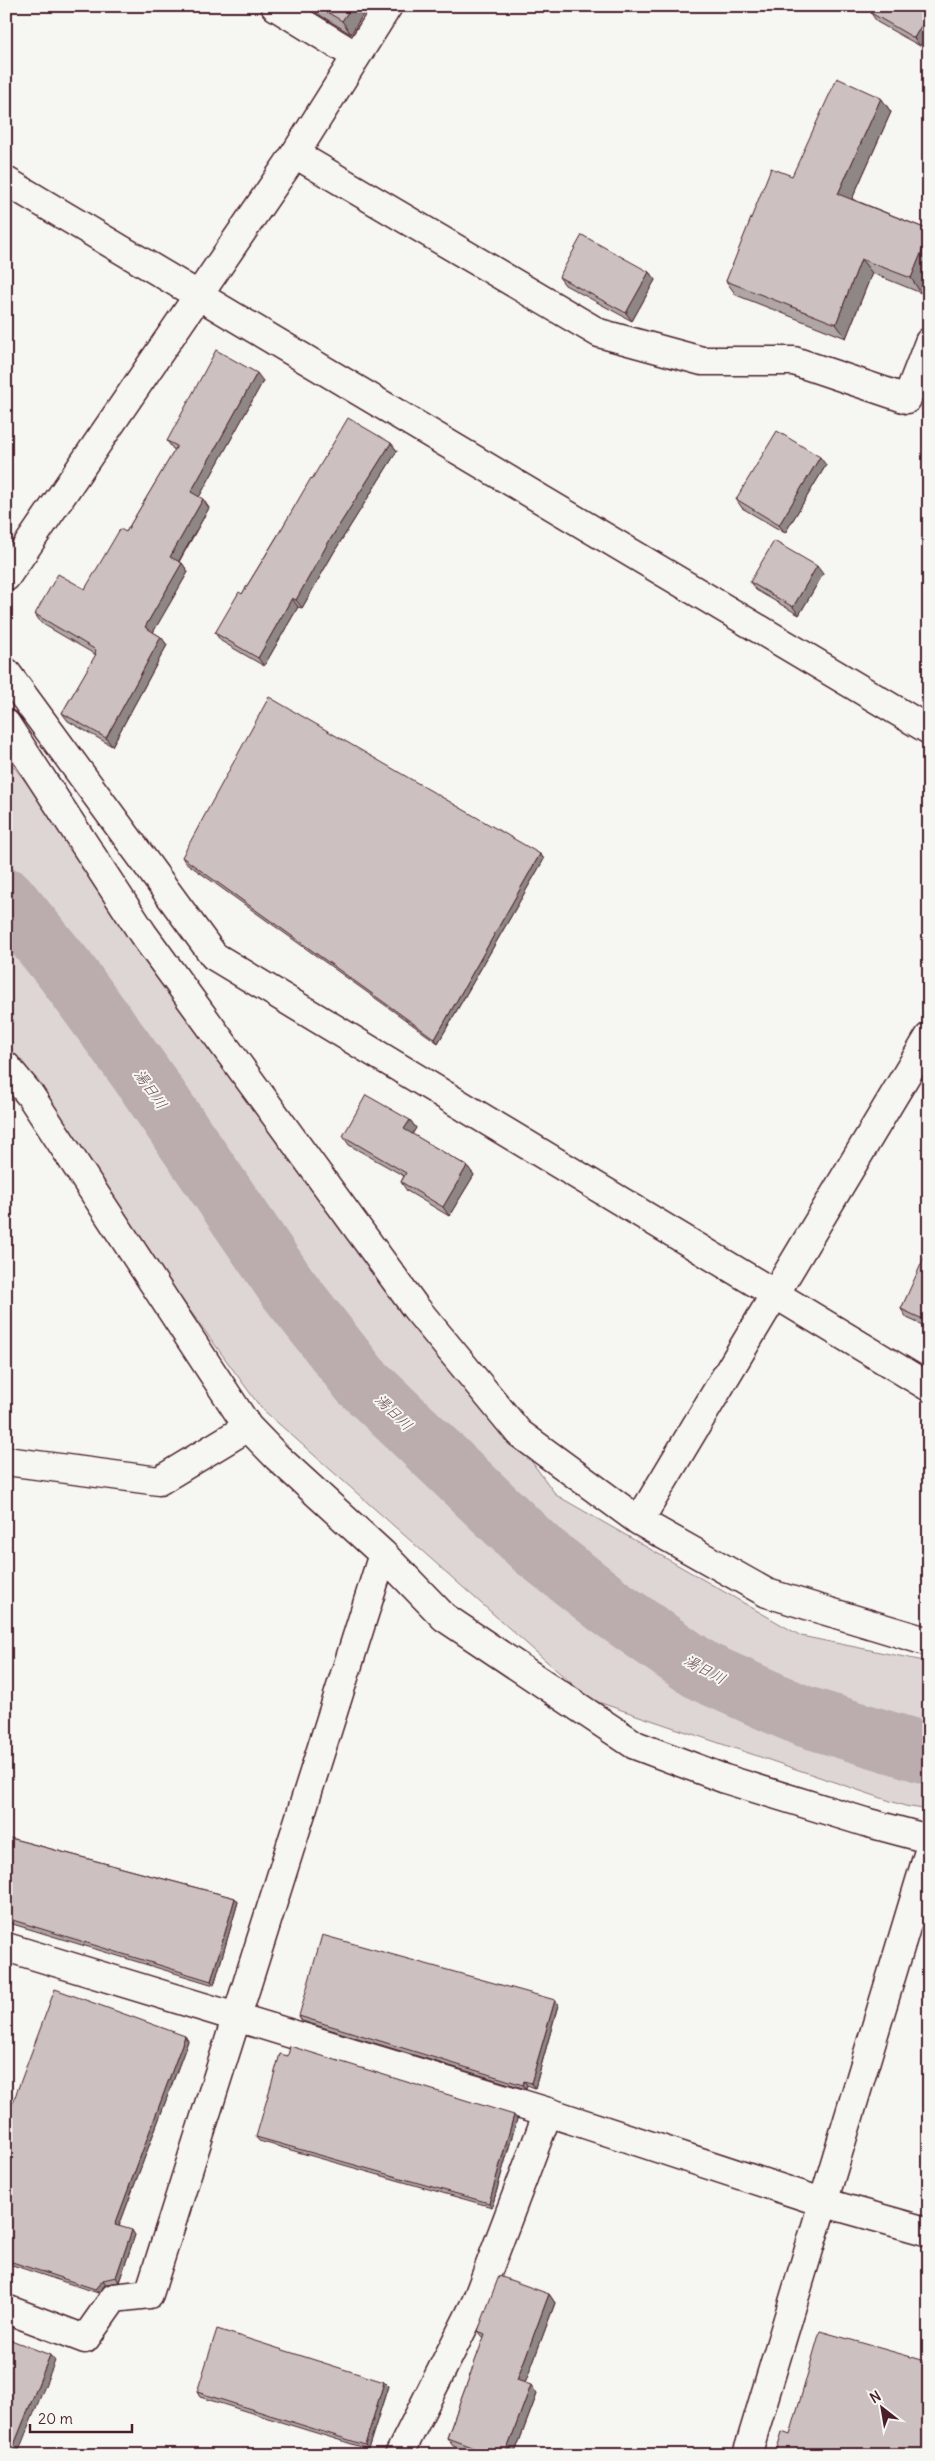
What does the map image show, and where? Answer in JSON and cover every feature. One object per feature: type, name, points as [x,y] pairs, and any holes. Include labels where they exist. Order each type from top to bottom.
[{"type":"street","points":[[274,6],[356,56]]},
{"type":"street","points":[[6,577],[201,295],[295,154],[388,6]]},
{"type":"street","points":[[295,154],[599,333],[702,361],[794,361],[906,399],[929,342]]},
{"type":"street","points":[[6,180],[929,730]]},
{"type":"street","points":[[6,672],[214,956],[929,1386]]},
{"type":"street","points":[[6,724],[143,934],[415,1307],[519,1433],[639,1521],[767,1593],[929,1642]]},
{"type":"street","points":[[639,1521],[929,1036]]},
{"type":"street","points":[[6,1066],[30,1095],[248,1427],[277,1457],[383,1554],[444,1617],[635,1745],[725,1779],[929,1839]]},
{"type":"street","points":[[6,1462],[159,1482],[248,1427]]},
{"type":"street","points":[[6,2309],[85,2339],[114,2298],[149,2294],[383,1554]]},
{"type":"street","points":[[747,2455],[929,1851]]},
{"type":"street","points":[[6,1947],[548,2112],[822,2202],[929,2232]]},
{"type":"street","points":[[399,2455],[476,2302],[548,2112]]},
{"type":"shaded area","points":[[6,757],[123,902],[556,1495],[801,1636],[929,1662],[929,1810],[905,1806],[589,1699],[261,1408],[6,1058]]},
{"type":"building","points":[[317,6],[352,6],[342,21]]},
{"type":"building","points":[[875,6],[929,6],[929,12],[914,38],[871,13]]},
{"type":"building","points":[[837,78],[881,98],[838,194],[929,230],[929,234],[911,278],[861,259],[836,324],[726,281],[771,168],[792,176]]},
{"type":"building","points":[[582,235],[649,272],[626,313],[559,277]]},
{"type":"building","points":[[216,350],[257,373],[191,492],[203,499],[170,557],[182,563],[145,627],[161,637],[106,738],[62,713],[96,654],[96,650],[35,614],[58,574],[85,589],[120,529],[126,532],[177,446],[167,441]]},
{"type":"building","points":[[348,418],[391,443],[328,543],[296,600],[292,598],[258,658],[215,633],[239,592],[242,594]]},
{"type":"building","points":[[777,431],[820,457],[779,525],[736,499]]},
{"type":"building","points":[[774,541],[817,566],[793,607],[750,582]]},
{"type":"building","points":[[269,697],[540,854],[435,1039],[182,857]]},
{"type":"building","points":[[366,1095],[410,1120],[404,1129],[467,1166],[443,1207],[401,1182],[406,1173],[343,1136]]},
{"type":"building","points":[[927,1251],[929,1252],[929,1322],[901,1309]]},
{"type":"building","points":[[6,1837],[235,1898],[211,1981],[6,1918]]},
{"type":"building","points":[[322,1935],[555,2000],[531,2083],[524,2081],[523,2085],[299,2016]]},
{"type":"building","points":[[55,1989],[185,2036],[115,2225],[132,2230],[116,2277],[103,2280],[95,2289],[6,2260],[6,2121]]},
{"type":"building","points":[[290,2046],[514,2115],[489,2203],[256,2137],[280,2054],[288,2056]]},
{"type":"building","points":[[499,2276],[549,2294],[517,2380],[531,2385],[505,2455],[493,2455],[447,2438],[485,2334],[478,2331]]},
{"type":"building","points":[[217,2329],[384,2382],[365,2445],[197,2392]]},
{"type":"building","points":[[820,2331],[929,2362],[929,2455],[775,2455],[782,2432],[790,2435]]},
{"type":"building","points":[[6,2338],[50,2355],[10,2455],[6,2455]]},
{"type":"waterway","name":"湯日川","points":[[6,898],[65,970],[139,1071],[288,1288],[360,1380],[536,1549],[610,1607],[702,1671],[803,1716],[929,1754]]}]
